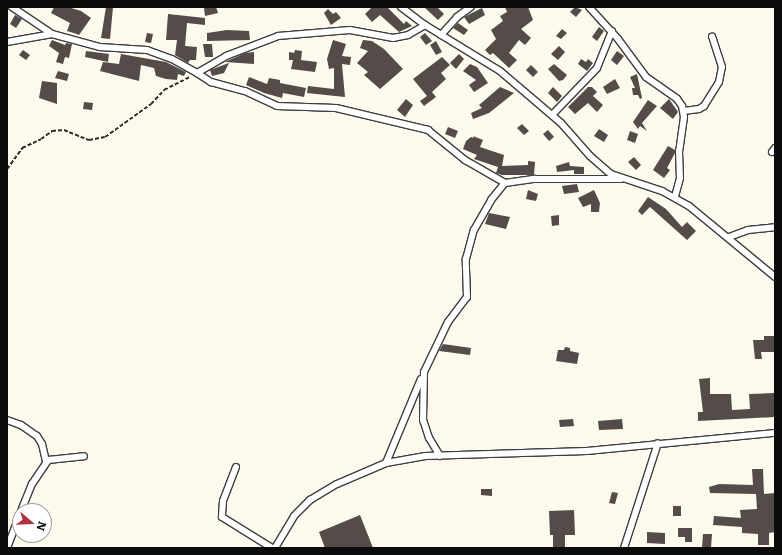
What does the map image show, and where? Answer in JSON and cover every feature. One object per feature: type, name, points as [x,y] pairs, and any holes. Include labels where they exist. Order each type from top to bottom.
[{"type":"street","points":[[12,7],[35,20],[52,34],[100,47],[148,50],[176,61],[211,82],[245,90],[277,106],[336,108],[428,130],[470,163],[505,184]]},
{"type":"street","points":[[401,7],[425,26],[500,71],[552,115],[590,156],[623,179],[675,197],[729,237],[775,277]]},
{"type":"street","points":[[441,36],[457,17],[471,7]]},
{"type":"street","points":[[589,7],[612,31],[646,77],[677,99],[684,111],[684,122],[678,151],[680,184],[675,197]]},
{"type":"street","points":[[196,73],[221,58],[271,37],[350,30],[394,38],[408,35],[425,26]]},
{"type":"street","points":[[552,115],[597,68],[612,31]]},
{"type":"street","points":[[7,42],[52,34]]},
{"type":"street","points":[[684,111],[699,109],[704,106],[719,82],[722,67],[712,37]]},
{"type":"street","points":[[386,463],[424,372],[448,322],[467,297],[466,259],[474,230],[491,200],[505,184],[535,179],[623,179]]},
{"type":"street","points":[[729,237],[748,230],[775,227]]},
{"type":"street","points":[[424,372],[423,420],[429,438],[440,456]]},
{"type":"street","points":[[7,420],[21,425],[37,436],[42,444],[46,462]]},
{"type":"street","points":[[236,467],[221,508],[222,517],[274,548],[294,516],[310,500],[348,479],[386,463],[413,457],[587,451],[775,433]]},
{"type":"street","points":[[624,548],[658,443]]},
{"type":"street","points":[[24,503],[32,484],[46,462],[53,458],[84,456]]},
{"type":"street","points":[[8,548],[12,536]]},
{"type":"path","points":[[7,168],[22,148],[41,139],[52,131],[64,130],[95,140],[105,137],[151,104],[164,90],[196,73]]},
{"type":"building","points":[[54,7],[68,7],[81,11],[91,18],[79,35],[67,31],[70,23],[51,13]]},
{"type":"building","points":[[106,7],[113,7],[110,39],[101,38]]},
{"type":"building","points":[[216,7],[218,13],[205,16],[204,8]]},
{"type":"building","points":[[372,7],[387,7],[404,24],[406,21],[412,26],[399,32],[380,15],[372,22],[365,14]]},
{"type":"building","points":[[424,7],[437,7],[444,14],[438,20]]},
{"type":"building","points":[[505,7],[528,7],[533,20],[521,29],[531,38],[525,45],[519,40],[509,53],[517,60],[509,68],[493,53],[490,55],[485,50],[496,39],[491,30],[503,21],[500,16],[507,12]]},
{"type":"building","points":[[575,7],[582,10],[576,17],[570,12]]},
{"type":"building","points":[[482,8],[485,15],[469,24],[464,17]]},
{"type":"building","points":[[328,9],[333,14],[336,12],[341,18],[331,25],[324,13]]},
{"type":"building","points":[[168,14],[205,18],[205,25],[187,23],[185,46],[197,47],[196,60],[190,60],[188,63],[175,55],[177,40],[166,40]]},
{"type":"building","points":[[15,15],[22,19],[16,28],[10,24]]},
{"type":"building","points":[[458,23],[468,30],[464,35],[453,28]]},
{"type":"building","points":[[599,27],[604,31],[597,41],[592,37]]},
{"type":"building","points":[[562,29],[567,33],[561,39],[556,36]]},
{"type":"building","points":[[227,30],[249,31],[250,40],[207,41],[207,33]]},
{"type":"building","points":[[147,33],[153,34],[151,43],[145,42]]},
{"type":"building","points":[[425,33],[432,41],[426,45],[420,37]]},
{"type":"building","points":[[52,40],[65,45],[66,43],[72,44],[69,58],[65,57],[63,64],[56,62],[59,53],[49,46]]},
{"type":"building","points":[[333,40],[346,44],[342,56],[351,57],[350,65],[342,64],[345,97],[307,93],[308,86],[334,89],[334,68],[329,69],[327,59]]},
{"type":"building","points":[[363,40],[372,41],[384,49],[403,69],[380,89],[364,75],[368,72],[357,63],[368,51],[360,48]]},
{"type":"building","points":[[436,41],[442,52],[436,55],[430,45]]},
{"type":"building","points":[[203,44],[212,44],[213,57],[205,57]]},
{"type":"building","points":[[559,46],[565,52],[558,60],[551,54]]},
{"type":"building","points":[[23,50],[30,55],[26,60],[19,55]]},
{"type":"building","points":[[295,50],[302,51],[301,60],[317,62],[315,72],[291,69],[293,60],[289,60],[289,52],[294,53]]},
{"type":"building","points":[[86,51],[109,54],[108,62],[85,57]]},
{"type":"building","points":[[617,51],[624,56],[617,65],[611,60]]},
{"type":"building","points":[[254,52],[254,64],[225,62],[245,53]]},
{"type":"building","points":[[121,54],[166,62],[186,72],[184,76],[178,74],[177,80],[166,79],[156,76],[154,68],[141,65],[139,81],[100,71],[103,62],[119,64]]},
{"type":"building","points":[[459,54],[464,59],[456,69],[450,63]]},
{"type":"building","points":[[442,57],[450,65],[441,73],[446,79],[432,92],[436,97],[424,106],[420,101],[427,96],[413,79]]},
{"type":"building","points":[[581,59],[586,62],[588,59],[593,63],[587,71],[578,64]]},
{"type":"building","points":[[229,63],[224,73],[212,76],[210,70]]},
{"type":"building","points":[[470,64],[477,67],[488,83],[474,92],[469,85],[476,80],[463,71]]},
{"type":"building","points":[[554,64],[567,75],[563,80],[559,81],[548,69]]},
{"type":"building","points":[[531,65],[538,72],[533,77],[526,70]]},
{"type":"building","points":[[58,71],[69,74],[67,81],[55,78]]},
{"type":"building","points":[[637,74],[642,98],[640,99],[638,95],[633,95],[632,88],[635,88],[630,77]]},
{"type":"building","points":[[249,77],[267,84],[269,78],[280,80],[280,83],[306,88],[304,97],[283,93],[282,98],[264,93],[246,85]]},
{"type":"building","points":[[615,79],[620,88],[607,94],[603,87]]},
{"type":"building","points":[[42,81],[57,83],[57,104],[39,98]]},
{"type":"building","points":[[500,87],[514,93],[489,113],[473,119],[471,113],[482,108],[479,105]]},
{"type":"building","points":[[553,87],[562,96],[557,102],[548,93]]},
{"type":"building","points":[[588,87],[592,87],[597,92],[593,96],[603,105],[597,112],[588,103],[575,114],[568,107]]},
{"type":"building","points":[[406,99],[413,105],[405,117],[397,110]]},
{"type":"building","points":[[669,99],[678,112],[673,119],[660,108]]},
{"type":"building","points":[[648,100],[657,106],[642,123],[647,131],[640,126],[638,129],[633,122]]},
{"type":"building","points":[[84,102],[93,103],[92,110],[83,109]]},
{"type":"building","points":[[522,124],[529,131],[524,135],[517,128]]},
{"type":"building","points":[[448,127],[458,131],[455,138],[445,134]]},
{"type":"building","points":[[599,129],[608,135],[604,142],[594,136]]},
{"type":"building","points":[[548,130],[554,137],[549,141],[543,134]]},
{"type":"building","points":[[630,131],[638,134],[635,143],[627,140]]},
{"type":"building","points":[[473,136],[483,140],[480,147],[504,155],[502,166],[528,165],[528,161],[535,162],[534,175],[502,175],[496,173],[498,167],[474,159],[477,155],[463,149],[466,141],[471,137],[474,138]]},
{"type":"building","points":[[668,146],[675,150],[675,153],[667,168],[670,170],[664,178],[653,170]]},
{"type":"building","points":[[634,157],[641,165],[636,170],[628,162]]},
{"type":"building","points":[[569,162],[570,166],[584,167],[584,174],[574,174],[574,170],[557,172],[556,166]]},
{"type":"building","points":[[577,184],[579,192],[564,194],[562,186]]},
{"type":"building","points":[[528,190],[538,194],[536,201],[526,199]]},
{"type":"building","points":[[594,190],[600,203],[599,212],[591,212],[591,204],[583,207],[578,198]]},
{"type":"building","points":[[648,197],[666,209],[682,227],[687,222],[696,231],[687,240],[650,207],[642,215],[638,211]]},
{"type":"building","points":[[489,213],[510,217],[506,229],[485,224]]},
{"type":"building","points":[[559,215],[559,225],[552,226],[551,216]]},
{"type":"building","points":[[764,336],[775,336],[775,352],[761,352],[762,359],[755,359],[753,340],[764,340]]},
{"type":"building","points":[[443,344],[471,348],[470,355],[439,351]]},
{"type":"building","points":[[565,347],[570,348],[570,351],[579,353],[577,364],[556,361],[558,350],[564,350]]},
{"type":"building","points":[[710,378],[710,394],[731,394],[732,410],[750,409],[749,394],[775,393],[775,417],[698,421],[698,412],[703,412],[699,379]]},
{"type":"building","points":[[573,419],[574,426],[560,427],[559,420]]},
{"type":"building","points":[[622,419],[623,429],[599,430],[598,421]]},
{"type":"building","points":[[752,469],[763,469],[764,494],[775,493],[775,532],[769,533],[769,545],[758,545],[758,534],[742,533],[742,527],[713,525],[714,516],[741,518],[740,510],[757,509],[756,494],[710,493],[709,487],[719,484],[753,485]]},
{"type":"building","points":[[481,489],[492,489],[492,496],[481,495]]},
{"type":"building","points":[[612,492],[618,493],[615,504],[609,503]]},
{"type":"building","points":[[673,506],[681,506],[681,516],[673,516]]},
{"type":"building","points":[[574,510],[575,535],[565,535],[565,548],[553,548],[553,535],[550,535],[549,511]]},
{"type":"building","points":[[360,515],[373,548],[325,548],[319,532]]},
{"type":"building","points":[[678,528],[692,528],[692,542],[685,542],[685,537],[678,537]]},
{"type":"building","points":[[647,532],[665,533],[665,544],[647,543]]},
{"type":"building","points":[[703,534],[712,534],[711,548],[702,548]]}]
